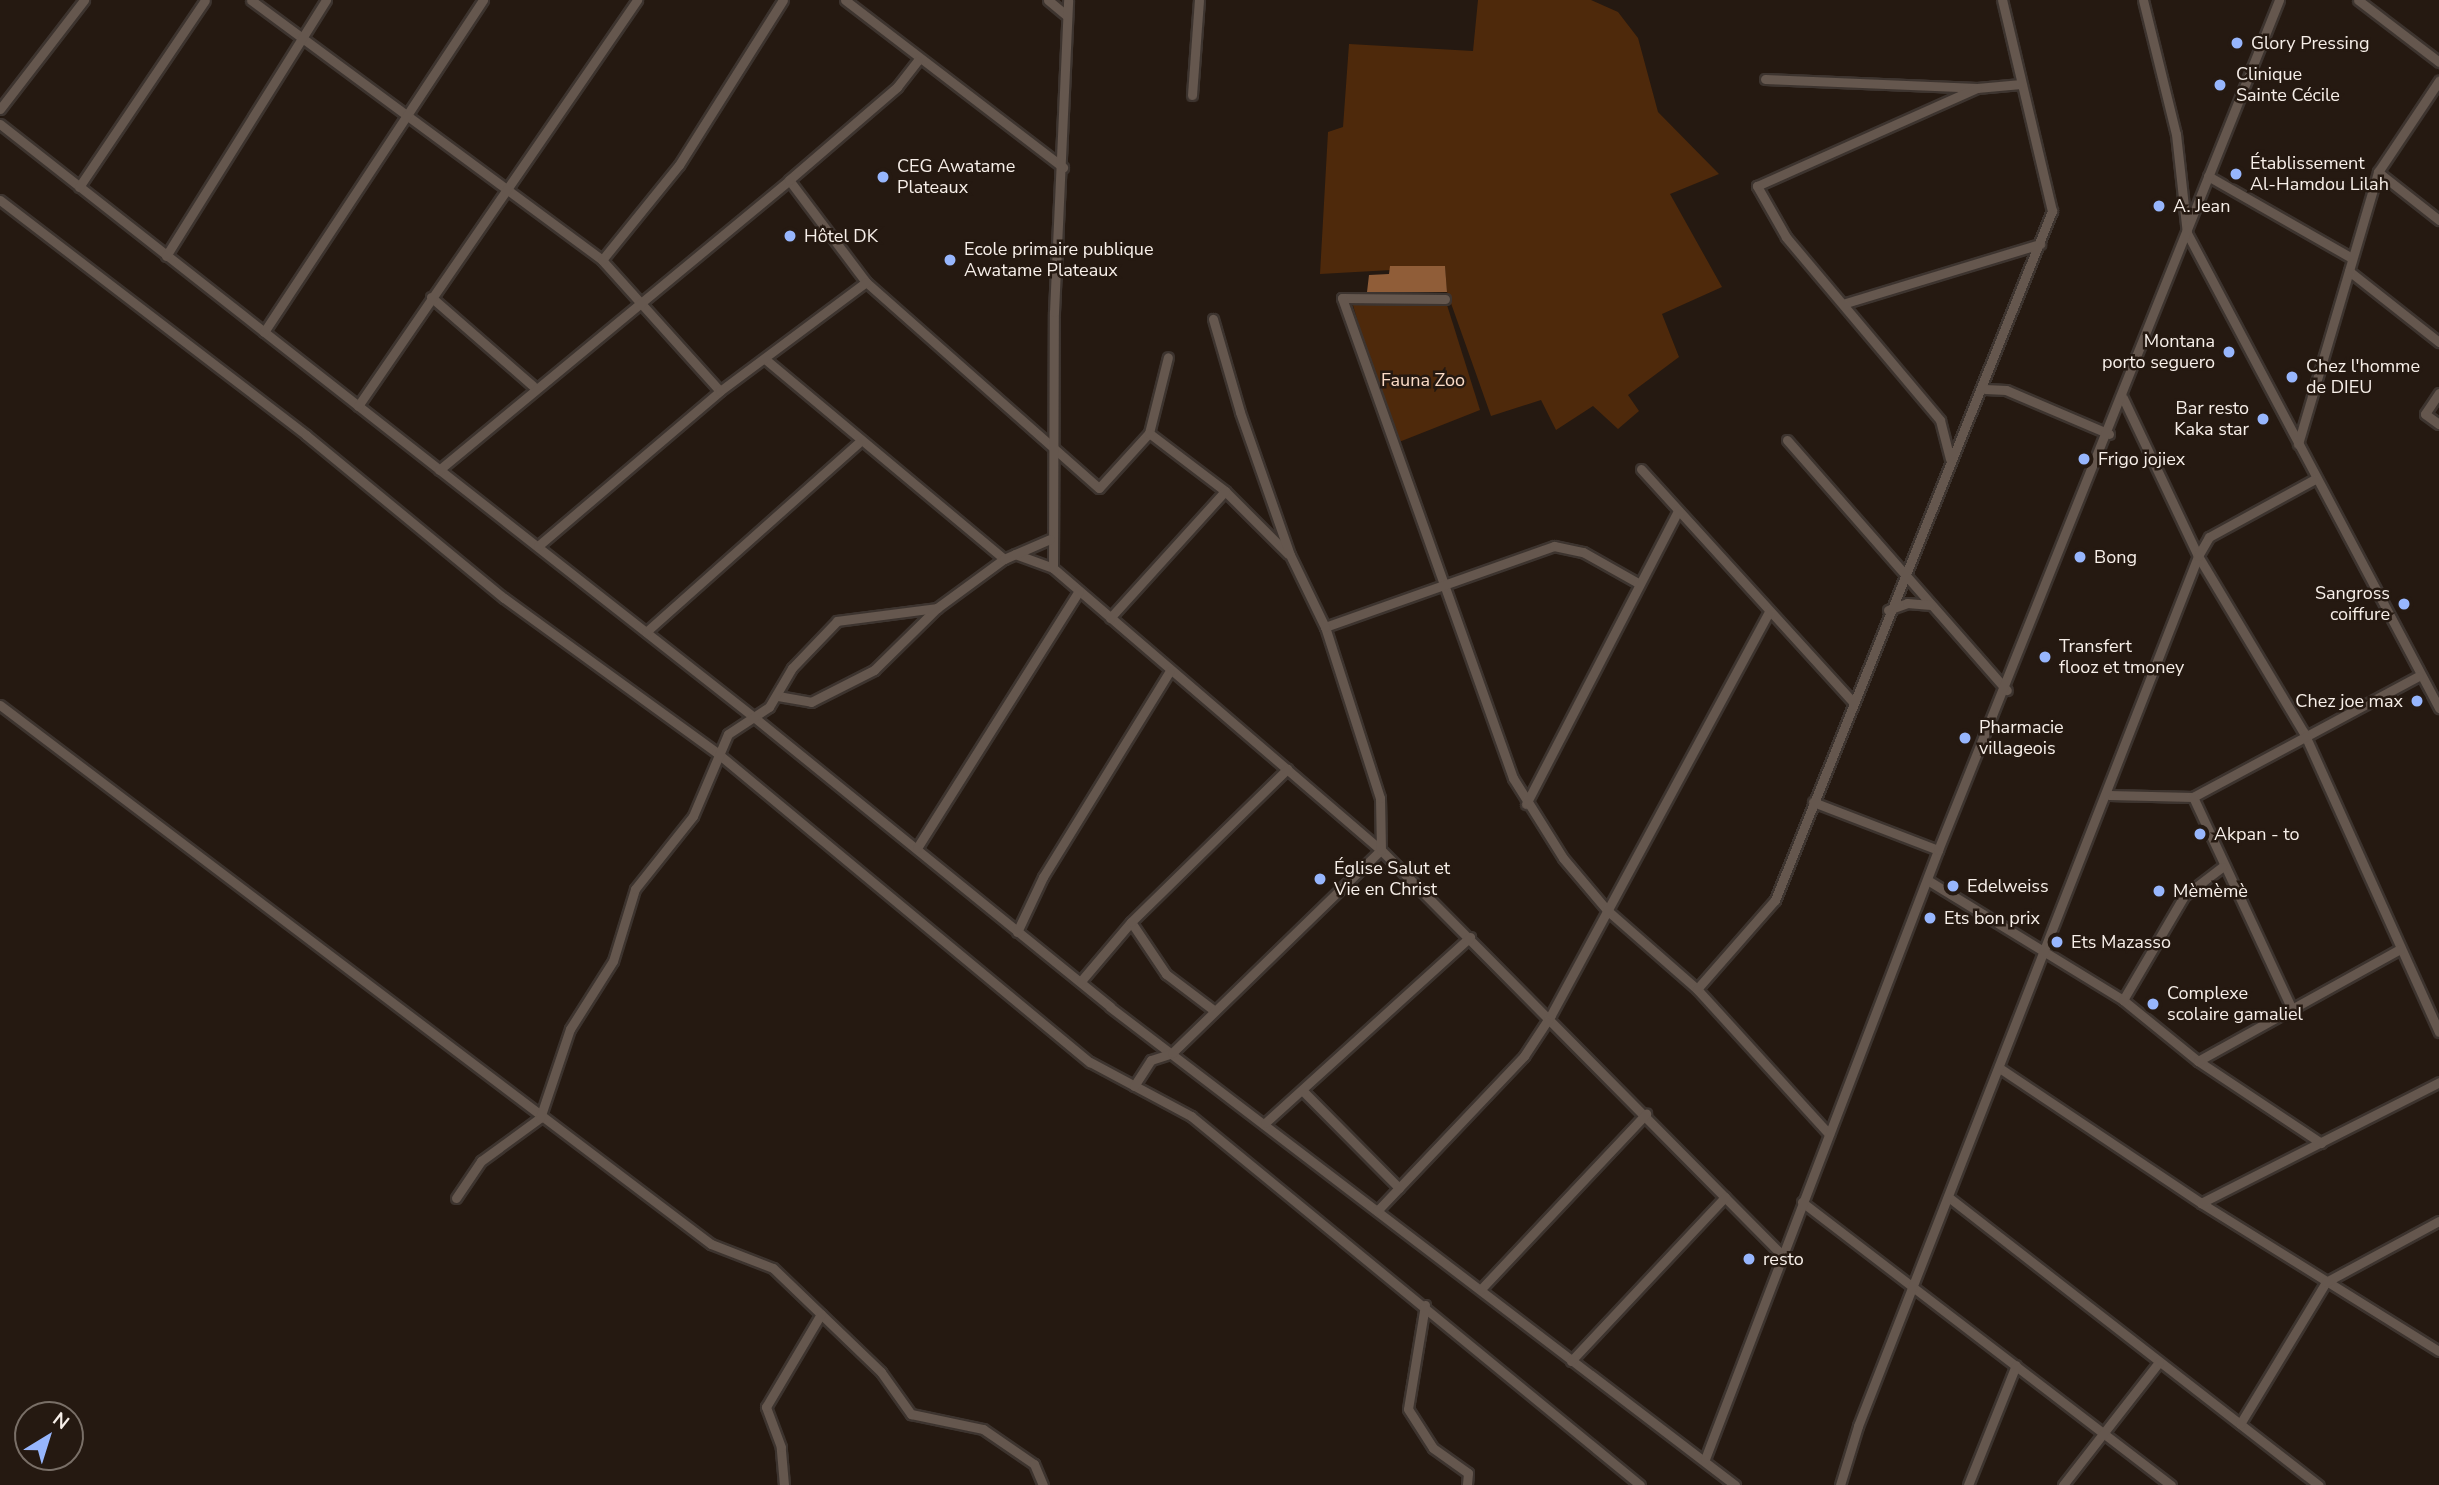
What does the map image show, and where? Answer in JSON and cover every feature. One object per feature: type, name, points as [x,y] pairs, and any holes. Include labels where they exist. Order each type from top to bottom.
[{"type":"street","points":[[0,109],[84,0]]},
{"type":"street","points":[[79,187],[205,0]]},
{"type":"street","points":[[251,0],[510,188],[602,260],[643,301],[720,391]]},
{"type":"street","points":[[166,256],[299,36],[326,0]]},
{"type":"street","points":[[264,332],[404,112],[482,0]]},
{"type":"street","points":[[358,406],[637,0]]},
{"type":"street","points":[[602,260],[679,165],[783,0]]},
{"type":"street","points":[[845,0],[918,61],[1063,167]]},
{"type":"street","points":[[1048,0],[1067,16]]},
{"type":"street","points":[[1053,568],[1052,452],[1068,0]]},
{"type":"street","points":[[1192,95],[1199,0]]},
{"type":"street","points":[[1697,989],[1766,916],[1950,459],[1985,389],[2052,211],[2002,0]]},
{"type":"street","points":[[2143,0],[2176,134],[2187,233],[2315,479],[2439,708]]},
{"type":"street","points":[[1705,1459],[1802,1202],[1929,881],[1938,850],[2007,690],[2279,0]]},
{"type":"street","points":[[2358,0],[2439,62]]},
{"type":"street","points":[[439,470],[533,386],[643,301],[789,180],[897,87],[918,61]]},
{"type":"street","points":[[1765,79],[1977,88],[2021,84]]},
{"type":"street","points":[[2298,444],[2349,271],[2350,257],[2378,172],[2439,81]]},
{"type":"street","points":[[1950,459],[1940,420],[1846,303],[1765,209],[1757,186],[1977,88]]},
{"type":"street","points":[[0,124],[755,718],[1017,932],[1571,1361],[1705,1459],[1735,1485]]},
{"type":"street","points":[[2378,172],[2439,220]]},
{"type":"street","points":[[2208,176],[2350,257]]},
{"type":"street","points":[[789,180],[866,282],[1052,452],[1099,488],[1149,433],[1168,357]]},
{"type":"street","points":[[0,200],[306,435],[504,598],[716,752],[982,976],[1090,1062],[1191,1116],[1425,1305],[1640,1485]]},
{"type":"street","points":[[1846,303],[2040,244]]},
{"type":"street","points":[[2349,271],[2439,342]]},
{"type":"street","points":[[538,547],[720,391],[866,282]]},
{"type":"street","points":[[431,297],[533,386]]},
{"type":"street","points":[[1445,299],[1342,298],[1444,589],[1526,804],[1607,910],[1697,989],[1829,1134]]},
{"type":"street","points":[[1134,1086],[1151,1060],[1172,1053],[1381,850],[1380,798],[1325,627],[1290,555],[1213,319]]},
{"type":"street","points":[[765,359],[858,443],[1004,559]]},
{"type":"street","points":[[1985,389],[2006,390],[2109,434]]},
{"type":"street","points":[[2439,393],[2425,414],[2439,424]]},
{"type":"street","points":[[2123,398],[2198,556],[2304,733],[2439,1032]]},
{"type":"street","points":[[1149,433],[1225,491],[1290,555]]},
{"type":"street","points":[[1787,440],[2007,690]]},
{"type":"street","points":[[646,632],[858,443]]},
{"type":"street","points":[[1641,470],[1853,702]]},
{"type":"street","points":[[1840,1485],[1857,1426],[1951,1199],[2109,795],[2198,556],[2209,537],[2315,479]]},
{"type":"street","points":[[1110,618],[1225,491]]},
{"type":"street","points":[[1526,804],[1678,511]]},
{"type":"street","points":[[778,696],[811,702],[874,670],[937,608],[1004,559],[1051,539]]},
{"type":"street","points":[[1325,627],[1444,589],[1561,546],[1640,584]]},
{"type":"street","points":[[1015,554],[1053,568],[1169,672],[1381,850],[1551,1015],[1782,1255]]},
{"type":"street","points":[[917,848],[1079,592]]},
{"type":"street","points":[[1888,610],[1907,603],[1931,605]]},
{"type":"street","points":[[456,1198],[481,1161],[540,1118],[570,1029],[613,961],[635,890],[693,816],[716,752],[728,734],[755,718],[778,696],[792,668],[837,621],[937,608]]},
{"type":"street","points":[[1377,1211],[1524,1056],[1551,1015],[1769,612]]},
{"type":"street","points":[[1017,932],[1042,877],[1169,672]]},
{"type":"street","points":[[2109,795],[2193,797],[2304,733],[2420,676]]},
{"type":"street","points":[[0,705],[540,1118],[710,1244],[773,1268],[881,1372],[911,1414],[983,1429],[1034,1464],[1044,1485]]},
{"type":"street","points":[[1081,981],[1131,922],[1287,769]]},
{"type":"street","points":[[2193,797],[2222,867],[2292,1009]]},
{"type":"street","points":[[1813,802],[1938,850]]},
{"type":"street","points":[[2123,1000],[2185,896],[2222,867]]},
{"type":"street","points":[[1929,881],[2123,1000],[2198,1061],[2321,1143]]},
{"type":"street","points":[[1131,922],[1166,974],[1215,1011]]},
{"type":"street","points":[[1265,1123],[1304,1092],[1470,937]]},
{"type":"street","points":[[2198,1061],[2400,949]]},
{"type":"street","points":[[2001,1069],[2201,1203],[2439,1351]]},
{"type":"street","points":[[2201,1203],[2439,1082]]},
{"type":"street","points":[[1304,1092],[1399,1188]]},
{"type":"street","points":[[1481,1289],[1646,1114]]},
{"type":"street","points":[[1571,1361],[1725,1197]]},
{"type":"street","points":[[1951,1199],[2319,1485]]},
{"type":"street","points":[[1802,1202],[1917,1284],[2171,1485]]},
{"type":"street","points":[[2240,1424],[2326,1283],[2439,1221]]},
{"type":"street","points":[[1425,1305],[1408,1409],[1433,1448],[1468,1473],[1467,1485]]},
{"type":"street","points":[[784,1485],[781,1447],[766,1407],[821,1314]]},
{"type":"street","points":[[2063,1485],[2159,1362]]},
{"type":"street","points":[[1968,1485],[2016,1365]]},
{"type":"green space","points":[[1478,0],[1591,0],[1618,12],[1638,38],[1658,112],[1719,174],[1670,194],[1722,287],[1662,314],[1679,357],[1628,395],[1639,411],[1618,429],[1593,406],[1556,430],[1541,400],[1491,416],[1447,292],[1445,267],[1320,274],[1328,132],[1343,127],[1349,44],[1473,51]]},
{"type":"green space","name":"Fauna Zoo","points":[[1352,302],[1447,305],[1480,410],[1394,444]]},
{"type":"shaded area","points":[[1390,266],[1445,266],[1447,292],[1367,292],[1369,275],[1389,274]]},
{"type":"place","name":"Glory Pressing","points":[[2237,43]]},
{"type":"place","name":"Clinique Sainte Cécile","points":[[2220,85]]},
{"type":"place","name":"Établissement Al-Hamdou Lilah","points":[[2236,174]]},
{"type":"place","name":"CEG Awatame Plateaux","points":[[883,177]]},
{"type":"place","name":"A. Jean","points":[[2159,206]]},
{"type":"place","name":"Hôtel DK","points":[[790,236]]},
{"type":"place","name":"Ecole primaire publique Awatame Plateaux","points":[[950,260]]},
{"type":"place","name":"Montana porto seguero","points":[[2229,352]]},
{"type":"place","name":"Chez l'homme de DIEU","points":[[2292,377]]},
{"type":"place","name":"Bar resto Kaka star","points":[[2263,419]]},
{"type":"place","name":"Frigo jojiex","points":[[2084,459]]},
{"type":"place","name":"Bong","points":[[2080,557]]},
{"type":"place","name":"Sangross coiffure","points":[[2404,604]]},
{"type":"place","name":"Transfert flooz et tmoney","points":[[2045,657]]},
{"type":"place","name":"Chez joe max","points":[[2417,701]]},
{"type":"place","name":"Pharmacie villageois","points":[[1965,738]]},
{"type":"place","name":"Akpan - to","points":[[2200,834]]},
{"type":"place","name":"Église Salut et Vie en Christ","points":[[1320,879]]},
{"type":"place","name":"Edelweiss","points":[[1953,886]]},
{"type":"place","name":"Mèmèmè","points":[[2159,891]]},
{"type":"place","name":"Ets bon prix","points":[[1930,918]]},
{"type":"place","name":"Ets Mazasso","points":[[2057,942]]},
{"type":"place","name":"Complexe scolaire gamaliel","points":[[2153,1004]]},
{"type":"place","name":"resto","points":[[1749,1259]]}]
